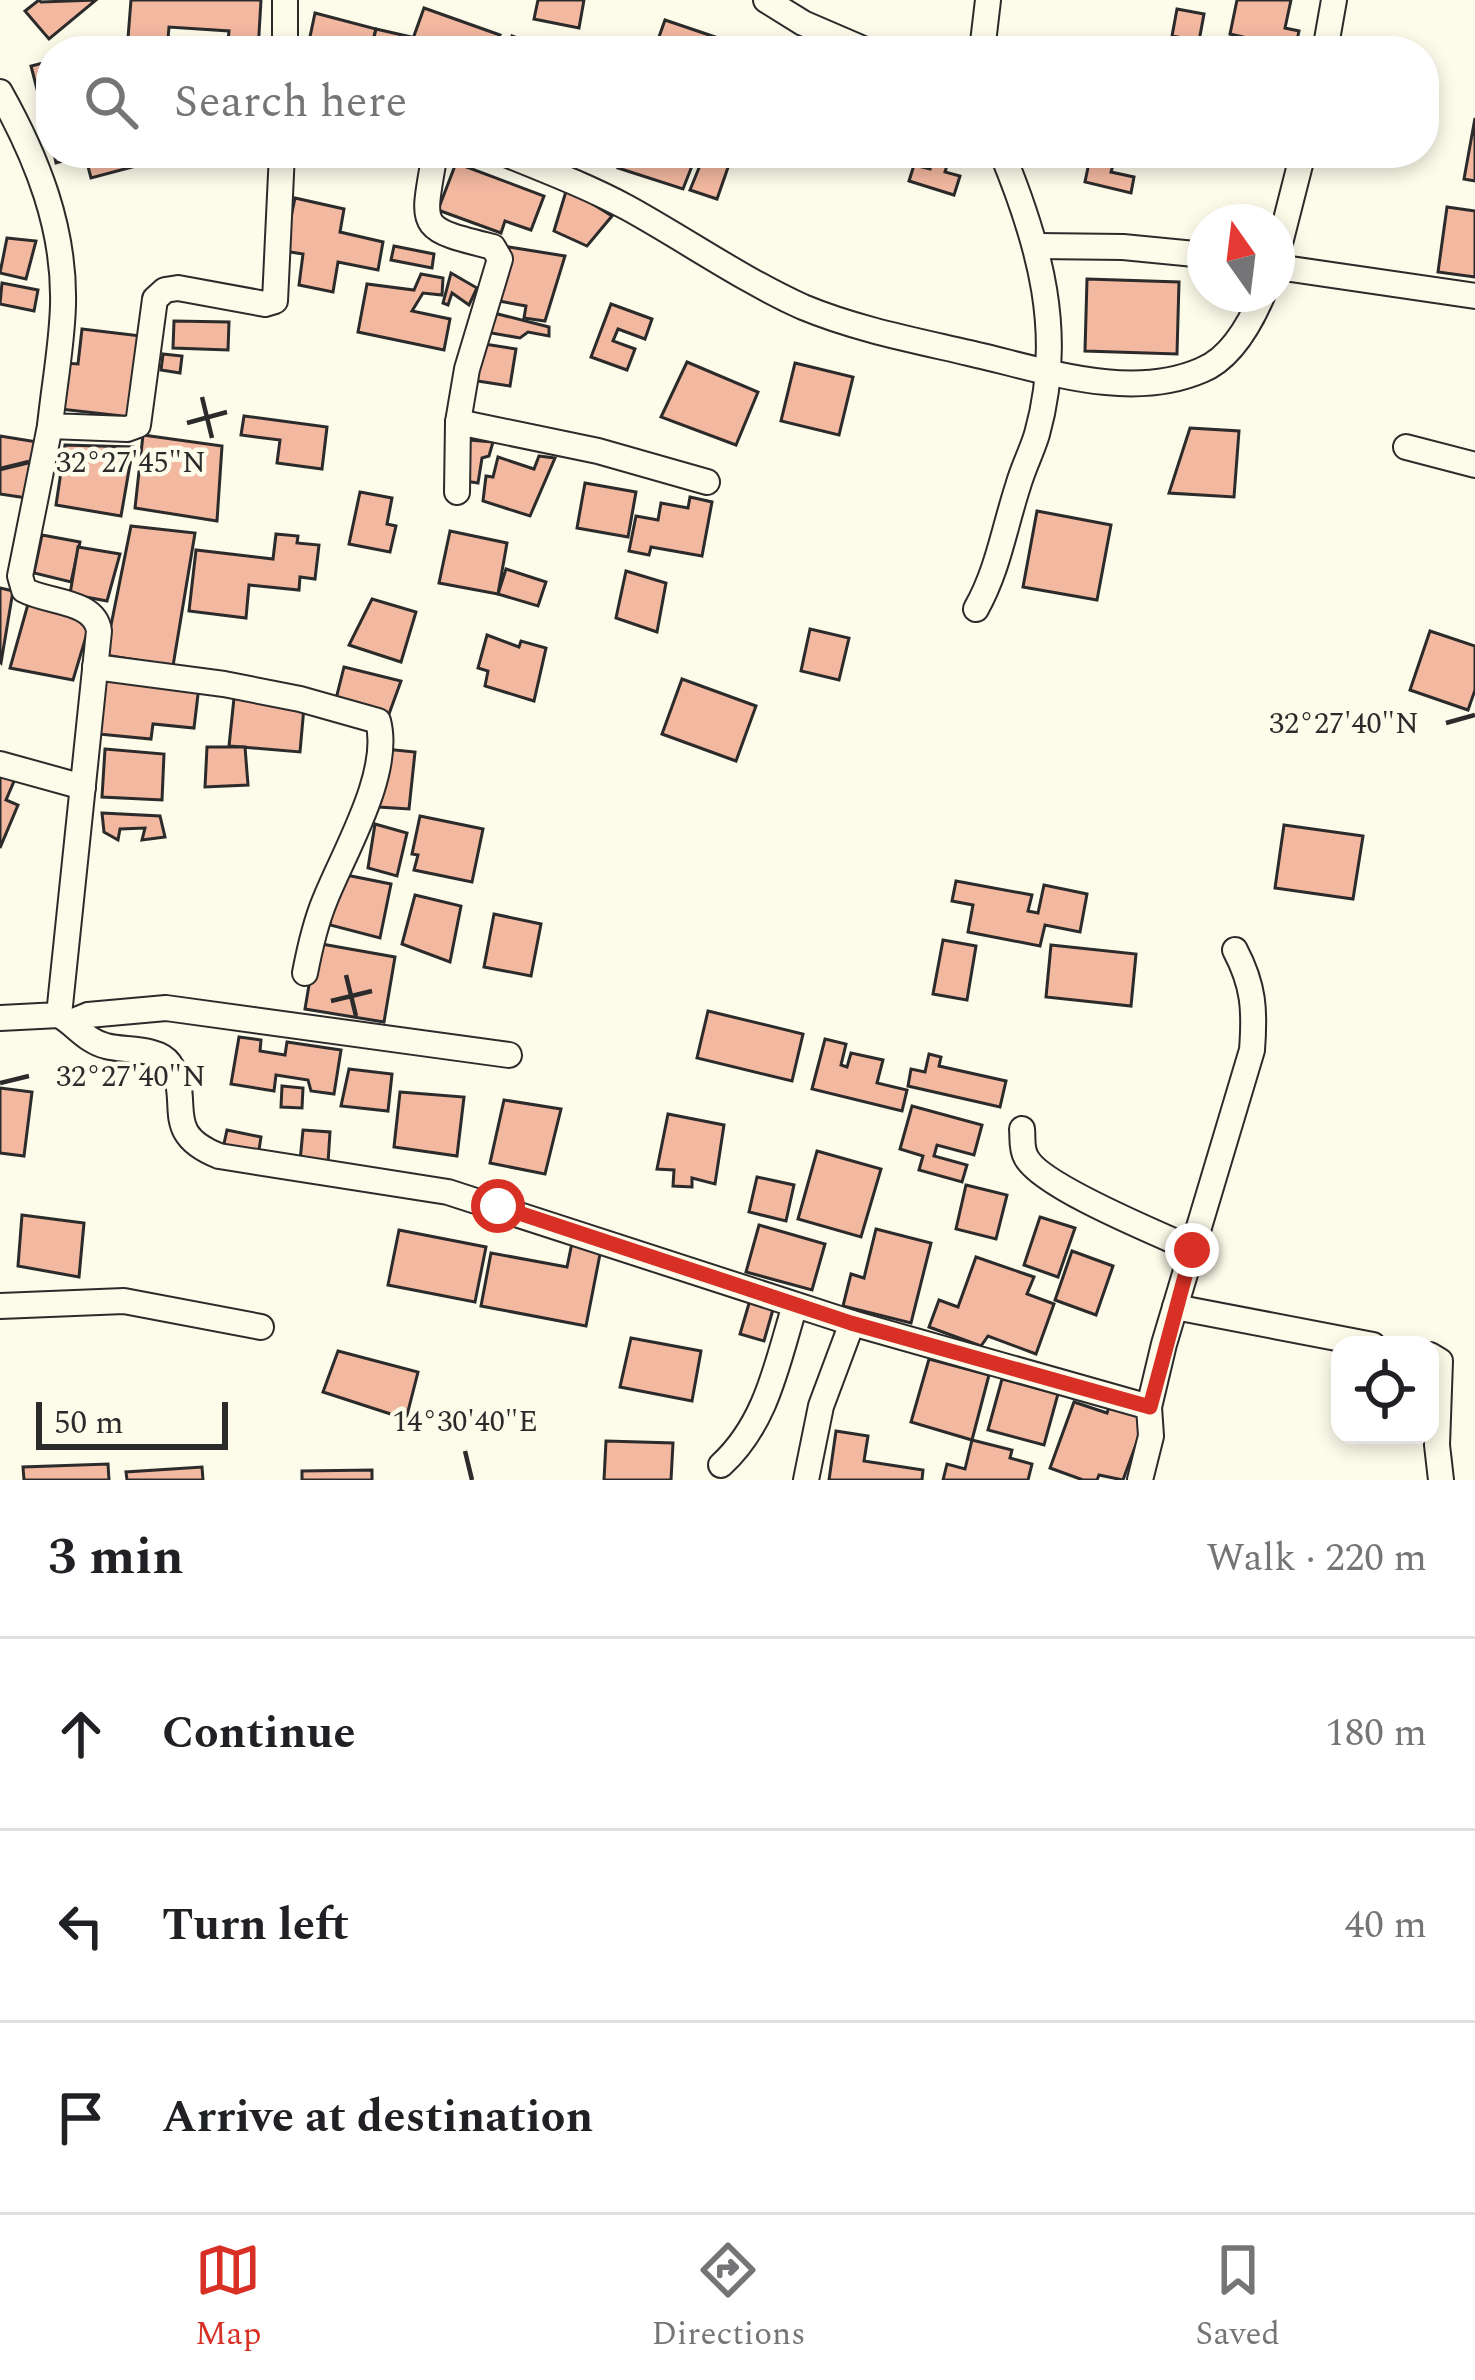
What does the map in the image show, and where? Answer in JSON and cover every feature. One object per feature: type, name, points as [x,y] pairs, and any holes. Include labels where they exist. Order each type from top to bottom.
[{"type":"street","points":[[285,0],[285,36]]},
{"type":"street","points":[[766,0],[834,36]]},
{"type":"street","points":[[984,36],[988,0]]},
{"type":"street","points":[[1328,36],[1334,0]]},
{"type":"street","points":[[0,92],[36,167]]},
{"type":"street","points":[[36,168],[52,207],[63,305],[50,426],[20,576],[24,590],[91,612],[99,632],[65,1018],[80,1033],[105,1046],[163,1056],[171,1064],[185,1131],[192,1142],[219,1156],[448,1192],[795,1306],[1150,1407]]},
{"type":"street","points":[[50,426],[127,429],[138,425],[155,299],[165,290],[178,288],[265,304],[275,301],[281,168]]},
{"type":"street","points":[[432,168],[425,208],[429,225],[439,234],[493,247],[500,259],[467,369],[458,422],[457,492]]},
{"type":"street","points":[[537,168],[622,205],[801,306],[872,331],[1048,374],[1172,379],[1205,369],[1229,350],[1255,312]]},
{"type":"street","points":[[976,609],[998,565],[1037,433],[1048,374],[1050,333],[1038,246],[1008,168]]},
{"type":"street","points":[[1290,204],[1300,168]]},
{"type":"street","points":[[1038,246],[1187,253]]},
{"type":"street","points":[[1295,270],[1475,296]]},
{"type":"street","points":[[458,422],[598,451],[707,482]]},
{"type":"street","points":[[1406,447],[1475,465]]},
{"type":"street","points":[[95,667],[224,684],[377,721],[380,737],[374,775],[313,932],[305,973]]},
{"type":"street","points":[[0,764],[83,787]]},
{"type":"street","points":[[1140,1480],[1151,1436],[1150,1407],[1175,1307],[1252,1050],[1250,978],[1234,950]]},
{"type":"street","points":[[0,1018],[65,1018],[166,1008],[509,1055]]},
{"type":"street","points":[[1022,1129],[1023,1151],[1039,1171],[1112,1213],[1192,1250]]},
{"type":"street","points":[[0,1306],[124,1301],[260,1327]]},
{"type":"street","points":[[721,1465],[742,1445],[759,1418],[795,1306]]},
{"type":"street","points":[[1175,1307],[1331,1337]]},
{"type":"street","points":[[806,1480],[821,1406],[851,1323]]},
{"type":"street","points":[[1439,1360],[1439,1391]]},
{"type":"street","points":[[1439,1443],[1441,1480]]},
{"type":"building","points":[[39,0],[96,0],[53,36],[46,36],[25,11]]},
{"type":"building","points":[[131,0],[261,0],[259,36],[169,27],[168,36],[128,36]]},
{"type":"building","points":[[538,0],[584,0],[579,28],[534,19]]},
{"type":"building","points":[[1237,0],[1291,0],[1285,28],[1299,31],[1298,36],[1230,34]]},
{"type":"building","points":[[424,8],[500,35],[500,36],[414,36]]},
{"type":"building","points":[[1177,9],[1204,14],[1200,36],[1172,36]]},
{"type":"building","points":[[315,13],[376,29],[374,36],[310,36]]},
{"type":"building","points":[[665,20],[712,36],[659,36]]},
{"type":"building","points":[[376,29],[407,36],[374,36]]},
{"type":"building","points":[[1475,118],[1475,181],[1464,179]]},
{"type":"building","points":[[88,168],[129,168],[91,178]]},
{"type":"building","points":[[454,168],[469,168],[544,196],[531,230],[505,221],[501,233],[438,210]]},
{"type":"building","points":[[618,168],[691,168],[683,189]]},
{"type":"building","points":[[699,168],[728,168],[717,199],[690,190]]},
{"type":"building","points":[[913,168],[946,168],[945,172],[960,176],[954,195],[909,181]]},
{"type":"building","points":[[1088,168],[1112,168],[1111,172],[1134,177],[1131,193],[1085,182]]},
{"type":"building","points":[[567,188],[612,216],[587,246],[554,231]]},
{"type":"building","points":[[295,198],[344,209],[340,232],[383,242],[378,270],[338,262],[333,292],[299,285],[303,254],[284,251]]},
{"type":"building","points":[[1447,207],[1475,211],[1475,277],[1438,272]]},
{"type":"building","points":[[7,238],[36,241],[26,279],[0,273]]},
{"type":"building","points":[[394,246],[434,254],[432,268],[391,260]]},
{"type":"building","points":[[509,247],[565,256],[545,321],[524,318],[526,306],[499,301]]},
{"type":"building","points":[[451,273],[477,288],[469,305],[452,293],[448,305],[443,303]]},
{"type":"building","points":[[421,274],[443,278],[442,295],[423,293],[412,311],[450,319],[444,350],[358,332],[367,284],[414,290]]},
{"type":"building","points":[[1087,279],[1179,282],[1177,354],[1085,351]]},
{"type":"building","points":[[2,283],[38,290],[34,311],[0,304]]},
{"type":"building","points":[[611,304],[652,319],[645,339],[618,329],[613,341],[635,349],[627,370],[591,357]]},
{"type":"building","points":[[490,312],[549,327],[549,336],[528,332],[520,338],[486,332]]},
{"type":"building","points":[[174,321],[229,322],[228,350],[173,348]]},
{"type":"building","points":[[82,329],[141,336],[131,417],[60,409],[65,363],[78,364]]},
{"type":"building","points":[[478,343],[516,349],[510,386],[471,380]]},
{"type":"building","points":[[163,354],[182,356],[180,373],[161,370]]},
{"type":"building","points":[[687,362],[758,392],[736,445],[661,417]]},
{"type":"building","points":[[795,363],[853,377],[839,435],[781,421]]},
{"type":"building","points":[[244,416],[327,427],[322,469],[277,463],[280,440],[241,435]]},
{"type":"building","points":[[1190,428],[1239,431],[1234,497],[1169,493]]},
{"type":"building","points":[[143,435],[222,446],[217,521],[135,508]]},
{"type":"building","points":[[0,436],[37,442],[27,498],[0,494]]},
{"type":"building","points":[[469,440],[493,442],[489,456],[482,458],[478,483],[465,481]]},
{"type":"building","points":[[65,445],[133,447],[121,516],[56,505]]},
{"type":"building","points":[[539,456],[555,458],[530,516],[483,501],[486,476],[493,477],[498,457],[534,469]]},
{"type":"building","points":[[585,483],[636,492],[628,537],[577,528]]},
{"type":"building","points":[[360,492],[392,498],[387,524],[396,526],[390,552],[349,544]]},
{"type":"building","points":[[690,497],[712,502],[702,556],[651,547],[649,555],[629,551],[636,516],[658,520],[661,503],[688,508]]},
{"type":"building","points":[[1037,511],[1111,525],[1097,600],[1023,587]]},
{"type":"building","points":[[131,526],[195,533],[173,666],[105,655]]},
{"type":"building","points":[[450,531],[507,543],[498,594],[439,583]]},
{"type":"building","points":[[276,534],[319,545],[315,579],[300,577],[299,590],[249,585],[246,618],[189,611],[196,550],[273,559]]},
{"type":"building","points":[[42,535],[80,542],[71,582],[34,573]]},
{"type":"building","points":[[78,547],[120,554],[107,601],[70,594]]},
{"type":"building","points":[[506,569],[546,582],[538,606],[498,594]]},
{"type":"building","points":[[626,571],[666,583],[657,632],[616,618]]},
{"type":"building","points":[[0,588],[13,591],[1,663],[0,662]]},
{"type":"building","points":[[372,599],[416,612],[401,662],[349,645]]},
{"type":"building","points":[[28,604],[91,620],[73,680],[10,668]]},
{"type":"building","points":[[810,629],[849,638],[839,680],[801,671]]},
{"type":"building","points":[[1430,631],[1475,646],[1475,690],[1468,710],[1410,690]]},
{"type":"building","points":[[487,635],[519,647],[521,641],[546,648],[534,701],[485,686],[488,671],[478,668]]},
{"type":"building","points":[[344,667],[401,681],[389,714],[336,699]]},
{"type":"building","points":[[103,677],[199,686],[194,728],[153,724],[151,739],[88,733]]},
{"type":"building","points":[[682,679],[756,706],[736,761],[662,734]]},
{"type":"building","points":[[234,698],[304,707],[300,752],[229,746]]},
{"type":"building","points":[[207,747],[245,747],[248,785],[205,787]]},
{"type":"building","points":[[105,749],[164,754],[162,800],[102,797]]},
{"type":"building","points":[[385,749],[415,752],[409,809],[379,807]]},
{"type":"building","points":[[0,773],[15,779],[6,800],[18,805],[0,848]]},
{"type":"building","points":[[102,813],[160,816],[165,837],[142,840],[145,828],[120,829],[118,840],[104,832]]},
{"type":"building","points":[[420,816],[483,829],[472,882],[414,870],[418,855],[412,854]]},
{"type":"building","points":[[375,824],[407,833],[397,876],[368,868]]},
{"type":"building","points":[[1284,825],[1363,836],[1353,899],[1275,888]]},
{"type":"building","points":[[336,873],[391,884],[380,938],[330,925]]},
{"type":"building","points":[[956,881],[1032,895],[1028,911],[1038,913],[1044,885],[1087,894],[1080,932],[1045,925],[1040,946],[968,932],[973,905],[952,901]]},
{"type":"building","points":[[415,895],[461,906],[450,962],[402,944]]},
{"type":"building","points":[[494,914],[541,924],[531,976],[484,967]]},
{"type":"building","points":[[943,940],[976,946],[967,1000],[933,994]]},
{"type":"building","points":[[316,943],[395,957],[384,1022],[305,1009]]},
{"type":"building","points":[[1051,945],[1136,954],[1131,1006],[1046,997]]},
{"type":"building","points":[[708,1011],[803,1034],[792,1081],[697,1058]]},
{"type":"building","points":[[239,1037],[261,1040],[260,1051],[285,1055],[287,1042],[341,1050],[334,1094],[311,1091],[308,1080],[276,1075],[274,1091],[231,1084]]},
{"type":"building","points":[[825,1039],[846,1044],[841,1065],[847,1067],[851,1053],[883,1060],[877,1083],[907,1090],[902,1111],[812,1089]]},
{"type":"building","points":[[929,1054],[941,1057],[939,1066],[1006,1081],[1000,1107],[908,1086],[911,1069],[925,1072]]},
{"type":"building","points":[[349,1069],[392,1074],[388,1111],[341,1106]]},
{"type":"building","points":[[282,1086],[303,1088],[302,1108],[281,1107]]},
{"type":"building","points":[[0,1088],[32,1092],[24,1156],[0,1153]]},
{"type":"building","points":[[400,1092],[464,1097],[457,1156],[394,1147]]},
{"type":"building","points":[[504,1100],[561,1109],[545,1174],[490,1163]]},
{"type":"building","points":[[912,1106],[982,1125],[974,1155],[937,1145],[934,1156],[967,1165],[962,1182],[919,1170],[923,1156],[900,1149]]},
{"type":"building","points":[[668,1114],[724,1125],[715,1184],[692,1178],[692,1187],[673,1186],[674,1170],[657,1169]]},
{"type":"building","points":[[227,1130],[261,1137],[258,1156],[223,1148]]},
{"type":"building","points":[[303,1130],[330,1132],[328,1163],[300,1161]]},
{"type":"building","points":[[817,1151],[881,1169],[861,1237],[798,1219]]},
{"type":"building","points":[[757,1177],[794,1185],[786,1221],[749,1212]]},
{"type":"building","points":[[966,1185],[1007,1195],[996,1239],[956,1229]]},
{"type":"building","points":[[22,1215],[84,1223],[79,1277],[18,1266]]},
{"type":"building","points":[[1040,1217],[1075,1228],[1058,1277],[1024,1265]]},
{"type":"building","points":[[759,1225],[825,1244],[812,1290],[746,1272]]},
{"type":"building","points":[[876,1229],[931,1243],[911,1323],[843,1306],[851,1274],[864,1278]]},
{"type":"building","points":[[399,1230],[486,1247],[475,1302],[388,1285]]},
{"type":"building","points":[[572,1243],[601,1249],[586,1326],[481,1306],[491,1253],[567,1267]]},
{"type":"building","points":[[1072,1251],[1113,1266],[1096,1315],[1055,1300]]},
{"type":"building","points":[[976,1257],[1034,1277],[1027,1294],[1054,1304],[1036,1354],[988,1336],[981,1346],[929,1327],[939,1300],[958,1307]]},
{"type":"building","points":[[750,1300],[774,1306],[764,1341],[740,1334]]},
{"type":"building","points":[[631,1338],[701,1351],[692,1401],[620,1387]]},
{"type":"building","points":[[338,1351],[418,1372],[406,1419],[323,1392]]},
{"type":"building","points":[[929,1359],[989,1375],[972,1440],[911,1422]]},
{"type":"building","points":[[1002,1379],[1058,1394],[1044,1445],[988,1430]]},
{"type":"building","points":[[1074,1402],[1107,1413],[1110,1404],[1146,1417],[1123,1480],[1099,1475],[1097,1480],[1083,1480],[1050,1468]]},
{"type":"building","points":[[836,1431],[868,1436],[864,1461],[923,1470],[922,1480],[829,1480]]},
{"type":"building","points":[[972,1440],[1012,1450],[1010,1458],[1032,1464],[1028,1480],[943,1480],[947,1464],[965,1469]]},
{"type":"building","points":[[606,1441],[673,1443],[671,1480],[604,1480]]},
{"type":"building","points":[[108,1464],[109,1480],[24,1480],[23,1467]]},
{"type":"building","points":[[202,1467],[203,1480],[127,1480],[126,1472]]},
{"type":"building","points":[[372,1470],[372,1480],[302,1480],[302,1471]]},
{"type":"route","points":[[498,1206],[851,1323],[1150,1407],[1192,1250]]}]
